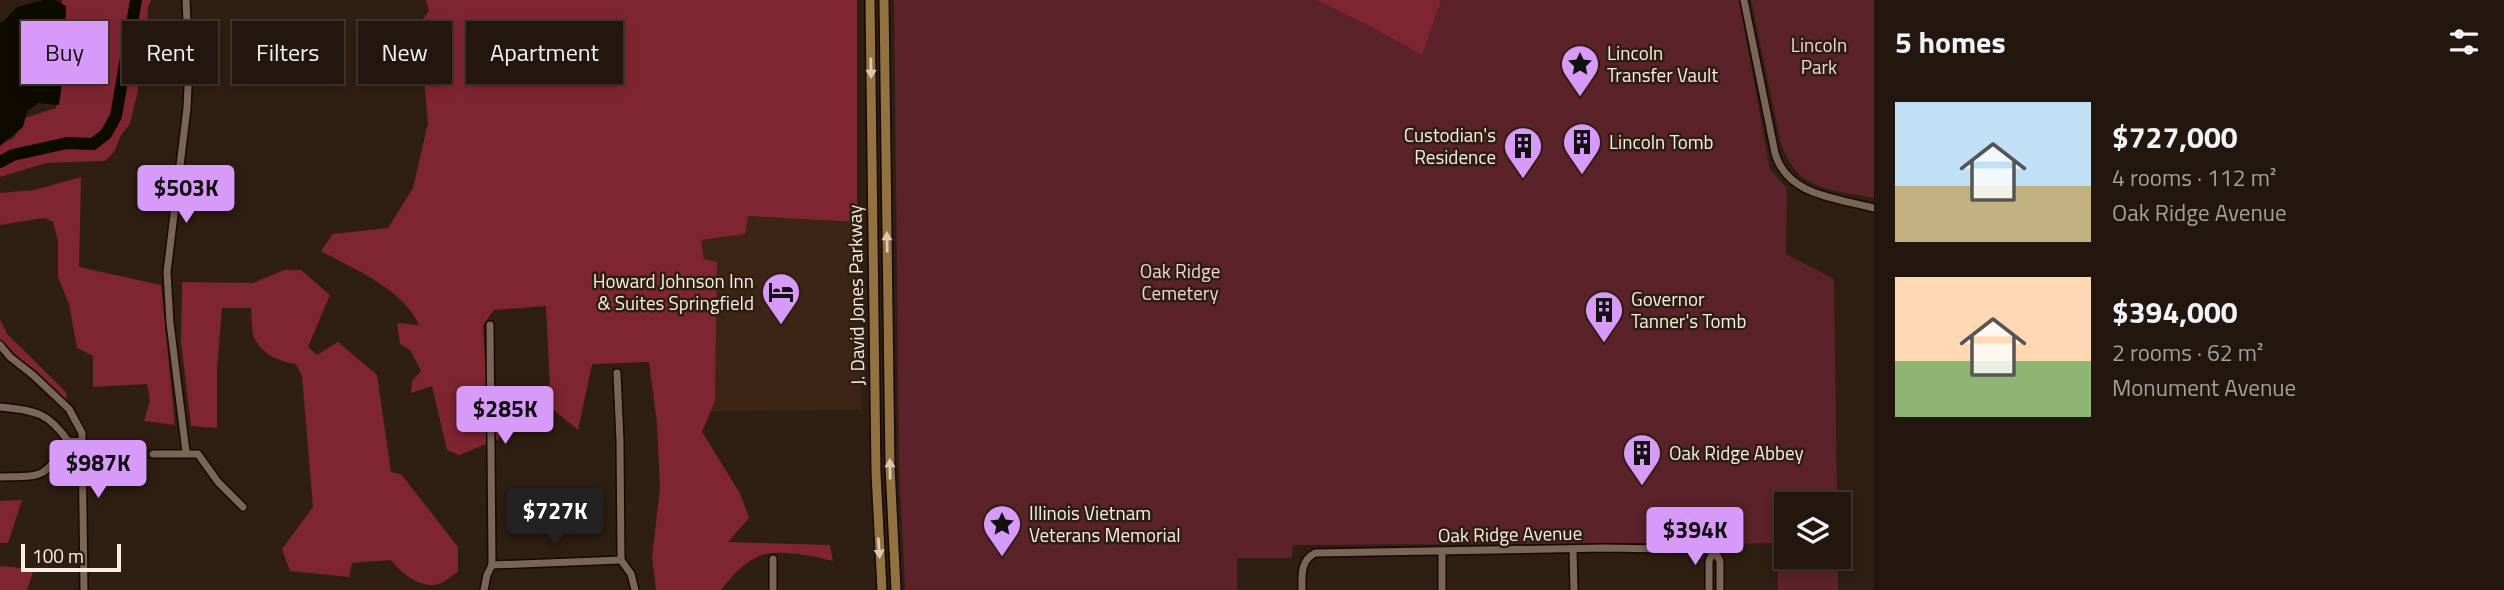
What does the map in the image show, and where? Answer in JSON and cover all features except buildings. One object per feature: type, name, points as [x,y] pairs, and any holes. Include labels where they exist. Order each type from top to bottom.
[{"type":"main road","name":"J. David Jones Parkway","points":[[870,0],[876,473],[882,590]]},
{"type":"main road","name":"J. David Jones Parkway","points":[[884,0],[890,467],[896,590]]},
{"type":"street","points":[[186,452],[170,323],[167,272],[187,108],[187,0]]},
{"type":"street","points":[[1744,0],[1778,162],[1788,177],[1812,192],[1874,208]]},
{"type":"street","points":[[484,590],[492,565],[490,326]]},
{"type":"street","points":[[0,345],[69,410],[82,433],[84,590]]},
{"type":"street","points":[[617,373],[621,560],[631,573],[635,590]]},
{"type":"street","points":[[0,407],[39,413],[57,425],[68,441]]},
{"type":"street","points":[[68,441],[83,442]]},
{"type":"street","points":[[0,477],[42,474],[52,466],[68,441]]},
{"type":"street","points":[[153,454],[198,454],[218,482],[243,507]]},
{"type":"street","points":[[1573,549],[1574,590]]},
{"type":"street","points":[[1709,590],[1709,561],[1714,550]]},
{"type":"street","points":[[1714,550],[1720,561],[1720,590]]},
{"type":"street","name":"Oak Ridge Avenue","points":[[1302,590],[1303,565],[1308,557],[1315,553],[1714,550]]},
{"type":"street","points":[[1442,552],[1442,590]]},
{"type":"street","points":[[773,559],[773,590]]},
{"type":"street","points":[[492,565],[621,560]]},
{"type":"shaded area","points":[[43,0],[55,0],[66,6],[66,21],[21,21],[21,84],[62,84],[59,105],[38,103],[27,111],[23,127],[0,146],[0,23],[17,7]]},
{"type":"shaded area","points":[[62,0],[151,0],[147,21],[122,21],[122,84],[138,84],[130,124],[121,135],[114,152],[105,161],[46,163],[0,177],[0,143],[14,138],[25,118],[56,108],[57,84],[108,84],[108,21],[61,21]]},
{"type":"shaded area","points":[[426,0],[857,0],[857,222],[748,216],[745,234],[701,240],[704,259],[717,262],[715,401],[702,432],[740,493],[749,518],[728,542],[830,545],[833,561],[798,554],[769,553],[744,565],[721,590],[656,590],[652,557],[660,488],[657,423],[649,362],[592,364],[578,430],[551,408],[546,306],[494,310],[483,325],[487,393],[498,406],[499,439],[459,455],[447,450],[432,386],[411,393],[412,381],[421,371],[410,350],[400,344],[397,323],[419,325],[411,312],[401,300],[376,281],[321,251],[333,234],[388,228],[413,188],[428,123],[424,84],[452,84],[452,21],[421,21],[429,11]]},
{"type":"shaded area","points":[[1317,0],[1441,0],[1422,55]]},
{"type":"shaded area","points":[[81,177],[79,267],[161,285],[175,425],[144,421],[150,401],[147,384],[93,387],[93,356],[77,348],[69,304],[58,277],[58,241],[53,222],[44,218],[0,225],[0,193],[34,190]]},
{"type":"shaded area","points":[[747,216],[857,222],[862,410],[711,411],[715,400],[717,262],[704,259],[701,240],[745,234]]},
{"type":"shaded area","points":[[284,270],[301,270],[330,295],[308,347],[317,355],[338,342],[377,375],[391,472],[401,474],[458,547],[458,572],[441,583],[432,585],[418,582],[406,575],[391,560],[352,563],[349,577],[290,571],[282,549],[313,507],[302,376],[296,364],[272,356],[257,343],[252,330],[251,308],[222,308],[217,369],[217,428],[191,426],[181,342],[182,282],[253,283]]},
{"type":"shaded area","points":[[0,319],[7,334],[66,392],[67,403],[0,340]]},
{"type":"shaded area","points":[[22,500],[8,543],[0,543],[0,501]]},
{"type":"shaded area","points":[[0,566],[34,569],[27,590],[0,590]]},
{"type":"green space","name":"Oak Ridge Cemetery","points":[[894,0],[1739,0],[1770,169],[1787,188],[1786,254],[1834,279],[1837,492],[1774,492],[1774,543],[1725,544],[1706,540],[1662,538],[1661,543],[1293,545],[1292,558],[1237,558],[1237,590],[905,590],[899,467]]},
{"type":"green space","name":"Lincoln Park","points":[[1751,0],[1874,0],[1874,198],[1817,186],[1806,180],[1788,160],[1781,144]]},
{"type":"green space","name":"Oak Ridge Cemetery","points":[[1778,569],[1838,569],[1838,590],[1778,590]]},
{"type":"waterway","points":[[0,162],[13,155],[67,143],[93,144],[106,134],[116,116],[136,0]]},
{"type":"place","name":"Lincoln Transfer Vault","points":[[1580,98]]},
{"type":"place","name":"Lincoln Tomb","points":[[1582,176]]},
{"type":"place","name":"Custodian's Residence","points":[[1523,180]]},
{"type":"place","name":"Howard Johnson Inn & Suites Springfield","points":[[781,326]]},
{"type":"place","name":"Governor Tanner's Tomb","points":[[1604,344]]},
{"type":"place","name":"Oak Ridge Abbey","points":[[1642,487]]},
{"type":"place","name":"Illinois Vietnam Veterans Memorial","points":[[1002,558]]}]
